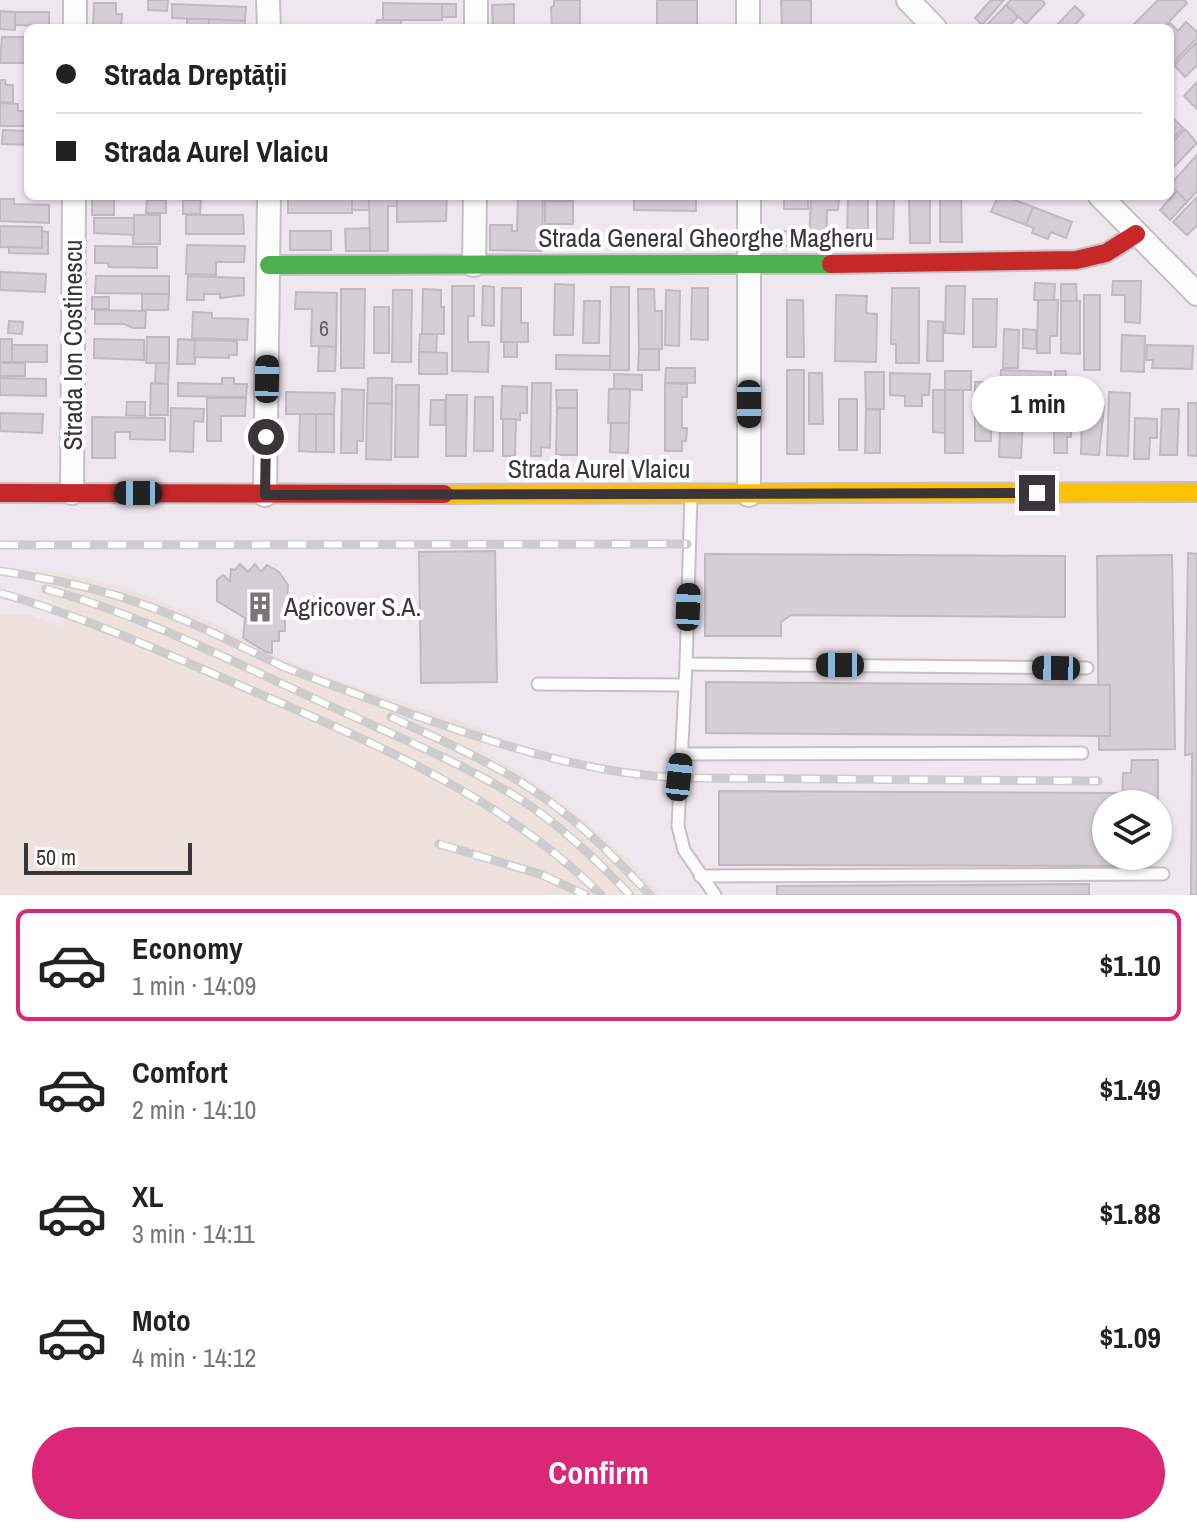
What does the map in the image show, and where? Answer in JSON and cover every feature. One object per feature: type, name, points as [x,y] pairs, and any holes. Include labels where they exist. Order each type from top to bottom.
[{"type":"street","points":[[75,0],[75,24]]},
{"type":"street","points":[[268,0],[269,24]]},
{"type":"street","points":[[476,0],[476,24]]},
{"type":"street","points":[[748,0],[748,24]]},
{"type":"street","points":[[908,0],[931,24]]},
{"type":"street","name":"Strada Ion Costinescu","points":[[72,493],[74,200]]},
{"type":"street","points":[[265,495],[269,200]]},
{"type":"street","points":[[474,265],[475,200]]},
{"type":"street","points":[[749,200],[749,495]]},
{"type":"street","points":[[1104,200],[1197,294]]},
{"type":"street","name":"Strada General Gheorghe Magheru","points":[[269,265],[749,265],[1082,260],[1110,254],[1136,234]]},
{"type":"street","name":"Strada Aurel Vlaicu","points":[[0,493],[749,495],[1197,492]]},
{"type":"lane","points":[[691,495],[678,826],[684,850],[715,895]]},
{"type":"lane","points":[[686,664],[1087,668]]},
{"type":"lane","points":[[538,684],[685,685]]},
{"type":"lane","points":[[682,754],[1082,753]]},
{"type":"lane","points":[[700,876],[1163,874]]},
{"type":"shaded area","points":[[41,570],[90,579],[145,595],[211,622],[266,652],[339,681],[487,730],[481,750],[526,776],[572,810],[622,854],[661,895],[0,895],[0,615],[30,615],[61,627],[68,608],[39,596]]},
{"type":"building","points":[[148,0],[168,0],[167,11],[148,10]]},
{"type":"building","points":[[554,0],[580,0],[580,24],[552,24],[551,7]]},
{"type":"building","points":[[657,0],[697,0],[697,24],[657,24]]},
{"type":"building","points":[[781,0],[811,0],[811,24],[782,24]]},
{"type":"building","points":[[991,0],[1004,0],[983,24],[975,18]]},
{"type":"building","points":[[1011,0],[1042,0],[1045,4],[1026,24],[1006,5]]},
{"type":"building","points":[[1158,0],[1184,0],[1187,3],[1167,24],[1134,24]]},
{"type":"building","points":[[94,3],[116,3],[116,14],[122,14],[121,24],[93,24]]},
{"type":"building","points":[[383,3],[442,4],[442,20],[383,20]]},
{"type":"building","points":[[172,4],[246,7],[245,21],[172,18]]},
{"type":"building","points":[[442,4],[456,4],[456,17],[442,17]]},
{"type":"building","points":[[514,4],[514,24],[493,24],[492,5]]},
{"type":"building","points":[[1006,5],[1018,17],[1011,24],[988,24]]},
{"type":"building","points":[[1075,6],[1084,15],[1076,24],[1058,24]]},
{"type":"building","points":[[0,11],[15,12],[15,30],[0,29]]},
{"type":"building","points":[[15,12],[49,12],[49,24],[15,25]]},
{"type":"building","points":[[187,19],[209,19],[209,24],[187,24]]},
{"type":"building","points":[[209,19],[245,21],[245,24],[209,24]]},
{"type":"building","points":[[377,20],[401,20],[401,24],[376,24]]},
{"type":"building","points":[[1186,22],[1197,32],[1197,38],[1174,62],[1174,27],[1178,31]]},
{"type":"building","points":[[2,37],[24,37],[24,63],[0,63]]},
{"type":"building","points":[[1197,42],[1197,65],[1185,77],[1174,65]]},
{"type":"building","points":[[0,80],[5,80],[6,85],[13,85],[13,103],[0,102]]},
{"type":"building","points":[[1197,82],[1197,109],[1184,96]]},
{"type":"building","points":[[0,103],[18,104],[18,111],[24,111],[24,126],[0,126]]},
{"type":"building","points":[[1174,119],[1183,128],[1174,137]]},
{"type":"building","points":[[1185,129],[1197,143],[1174,167],[1174,141]]},
{"type":"building","points":[[3,130],[24,131],[24,145],[2,144]]},
{"type":"building","points":[[1197,155],[1197,191],[1187,202],[1174,189],[1174,181]]},
{"type":"building","points":[[1177,191],[1187,202],[1170,220],[1160,210],[1169,200],[1174,200]]},
{"type":"building","points":[[1197,197],[1197,225],[1187,235],[1173,222]]},
{"type":"building","points":[[0,199],[14,199],[14,204],[49,205],[49,223],[0,221]]},
{"type":"building","points":[[92,200],[114,200],[114,215],[92,215]]},
{"type":"building","points":[[147,200],[166,200],[166,213],[146,213]]},
{"type":"building","points":[[183,200],[201,200],[200,214],[183,214]]},
{"type":"building","points":[[288,200],[352,200],[352,213],[288,213]]},
{"type":"building","points":[[352,200],[369,200],[370,210],[352,210]]},
{"type":"building","points":[[369,200],[397,200],[397,206],[388,206],[388,251],[370,251]]},
{"type":"building","points":[[397,200],[447,200],[446,221],[397,222]]},
{"type":"building","points":[[518,200],[543,200],[542,251],[490,250],[490,225],[512,225],[512,231],[517,231]]},
{"type":"building","points":[[634,200],[696,200],[696,211],[634,210]]},
{"type":"building","points":[[784,200],[808,200],[808,209],[784,209]]},
{"type":"building","points":[[811,200],[839,200],[838,210],[827,210],[826,246],[809,246]]},
{"type":"building","points":[[848,200],[868,200],[868,240],[847,239]]},
{"type":"building","points":[[877,200],[894,200],[893,239],[877,239]]},
{"type":"building","points":[[909,200],[930,200],[930,243],[910,243]]},
{"type":"building","points":[[940,200],[961,200],[962,242],[940,242]]},
{"type":"building","points":[[996,200],[1015,200],[1033,207],[1026,225],[991,212]]},
{"type":"building","points":[[545,201],[573,201],[573,224],[545,224]]},
{"type":"building","points":[[1033,207],[1072,222],[1066,238],[1051,232],[1048,239],[1032,233],[1034,228],[1026,225]]},
{"type":"building","points":[[134,215],[160,215],[160,244],[133,244]]},
{"type":"building","points":[[186,215],[243,215],[244,234],[186,234]]},
{"type":"building","points":[[94,218],[134,218],[134,235],[94,233]]},
{"type":"building","points":[[0,226],[42,227],[42,248],[0,247]]},
{"type":"building","points":[[370,228],[370,251],[346,251],[345,229]]},
{"type":"building","points":[[42,231],[48,232],[48,254],[9,253],[9,247],[42,248]]},
{"type":"building","points":[[290,231],[331,231],[331,250],[290,250]]},
{"type":"building","points":[[784,231],[808,231],[808,246],[784,246]]},
{"type":"building","points":[[187,245],[245,246],[244,262],[216,262],[216,275],[186,274]]},
{"type":"building","points":[[95,246],[157,247],[157,268],[109,267],[108,263],[95,263]]},
{"type":"building","points":[[0,272],[46,274],[45,292],[0,290]]},
{"type":"building","points":[[96,276],[169,276],[169,294],[95,293]]},
{"type":"building","points":[[188,276],[244,278],[244,295],[220,298],[220,294],[204,294],[204,300],[187,300]]},
{"type":"building","points":[[1113,281],[1141,281],[1140,323],[1125,322],[1125,295],[1112,295]]},
{"type":"building","points":[[1035,283],[1055,284],[1054,300],[1034,300]]},
{"type":"building","points":[[555,284],[574,285],[573,335],[554,335]]},
{"type":"building","points":[[1061,284],[1076,284],[1077,301],[1061,301]]},
{"type":"building","points":[[452,286],[474,286],[474,316],[468,316],[468,342],[489,342],[488,372],[452,371]]},
{"type":"building","points":[[483,286],[494,287],[494,326],[482,325]]},
{"type":"building","points":[[946,286],[965,286],[964,334],[945,333]]},
{"type":"building","points":[[611,287],[629,287],[629,370],[610,370]]},
{"type":"building","points":[[502,288],[521,288],[521,323],[528,323],[528,342],[501,342]]},
{"type":"building","points":[[692,288],[708,288],[708,340],[691,339]]},
{"type":"building","points":[[892,288],[919,288],[919,363],[896,363],[896,344],[891,344]]},
{"type":"building","points":[[341,289],[365,289],[364,368],[341,368]]},
{"type":"building","points":[[423,289],[441,290],[444,334],[422,334]]},
{"type":"building","points":[[638,289],[654,289],[655,311],[662,311],[662,349],[639,349]]},
{"type":"building","points":[[393,290],[412,290],[411,362],[392,362]]},
{"type":"building","points":[[666,290],[680,291],[679,346],[665,345]]},
{"type":"building","points":[[296,292],[337,293],[336,347],[311,346],[312,309],[295,309]]},
{"type":"building","points":[[142,294],[169,294],[168,310],[142,310]]},
{"type":"building","points":[[836,295],[867,296],[866,313],[877,314],[876,362],[835,361]]},
{"type":"building","points":[[1084,295],[1100,295],[1100,370],[1084,370]]},
{"type":"building","points":[[92,297],[109,297],[109,309],[92,309]]},
{"type":"building","points":[[973,299],[997,299],[996,347],[973,347]]},
{"type":"building","points":[[787,300],[803,300],[804,357],[787,357]]},
{"type":"building","points":[[1038,300],[1058,300],[1057,336],[1050,336],[1050,353],[1037,353]]},
{"type":"building","points":[[584,301],[600,301],[599,343],[583,343]]},
{"type":"building","points":[[1061,301],[1080,301],[1080,354],[1061,353]]},
{"type":"building","points":[[374,307],[389,307],[389,353],[374,353]]},
{"type":"building","points":[[95,310],[146,311],[145,328],[95,324]]},
{"type":"building","points":[[193,312],[212,313],[212,318],[248,319],[247,340],[192,338]]},
{"type":"building","points":[[9,321],[23,322],[22,334],[8,333]]},
{"type":"building","points":[[928,321],[943,322],[943,361],[927,361]]},
{"type":"building","points":[[1004,329],[1019,330],[1018,368],[1003,368]]},
{"type":"building","points":[[1023,329],[1036,330],[1036,349],[1023,348]]},
{"type":"building","points":[[420,334],[437,334],[436,353],[419,352]]},
{"type":"building","points":[[1122,335],[1145,336],[1144,372],[1121,371]]},
{"type":"building","points":[[147,337],[169,337],[169,363],[146,363]]},
{"type":"building","points":[[0,339],[12,339],[12,362],[0,362]]},
{"type":"building","points":[[94,339],[144,340],[144,360],[94,358]]},
{"type":"building","points":[[178,339],[195,340],[195,364],[177,364]]},
{"type":"building","points":[[195,340],[237,341],[237,355],[229,355],[229,358],[194,357]]},
{"type":"building","points":[[504,342],[517,342],[517,357],[504,357]]},
{"type":"building","points":[[12,345],[47,345],[47,362],[12,362]]},
{"type":"building","points":[[1147,345],[1193,346],[1192,369],[1152,368],[1153,360],[1146,360]]},
{"type":"building","points":[[319,346],[336,347],[335,371],[318,371]]},
{"type":"building","points":[[639,349],[659,349],[659,370],[638,370]]},
{"type":"building","points":[[419,352],[447,353],[447,374],[419,374]]},
{"type":"building","points":[[556,355],[610,356],[610,370],[556,369]]},
{"type":"building","points":[[0,363],[25,363],[25,376],[0,376]]},
{"type":"building","points":[[156,363],[169,363],[168,384],[155,384]]},
{"type":"building","points":[[666,368],[695,368],[695,383],[665,383]]},
{"type":"building","points":[[787,370],[804,370],[804,454],[787,454]]},
{"type":"building","points":[[1001,370],[1051,372],[1050,395],[1000,393]]},
{"type":"building","points":[[945,371],[971,371],[971,390],[945,390]]},
{"type":"building","points":[[1055,371],[1066,371],[1065,412],[1054,412]]},
{"type":"building","points":[[865,372],[884,372],[884,409],[866,409]]},
{"type":"building","points":[[809,373],[822,373],[823,424],[809,424]]},
{"type":"building","points":[[890,373],[930,374],[929,395],[922,395],[922,406],[905,406],[905,396],[890,395]]},
{"type":"building","points":[[614,374],[642,375],[642,390],[614,389]]},
{"type":"building","points":[[0,378],[46,379],[46,396],[0,395]]},
{"type":"building","points":[[222,378],[234,378],[234,384],[247,384],[246,397],[178,396],[178,383],[222,384]]},
{"type":"building","points":[[368,378],[392,378],[392,404],[367,403]]},
{"type":"building","points":[[975,382],[991,382],[991,441],[975,441]]},
{"type":"building","points":[[151,383],[168,384],[168,415],[150,415]]},
{"type":"building","points":[[532,383],[551,383],[550,448],[541,447],[541,456],[531,456]]},
{"type":"building","points":[[665,383],[687,384],[687,397],[682,397],[682,428],[687,428],[682,451],[665,451]]},
{"type":"building","points":[[396,385],[419,385],[418,457],[395,457]]},
{"type":"building","points":[[502,386],[527,387],[527,413],[520,413],[520,420],[501,419]]},
{"type":"building","points":[[342,389],[364,390],[363,441],[357,441],[357,453],[341,453]]},
{"type":"building","points":[[609,389],[630,389],[629,423],[608,423]]},
{"type":"building","points":[[556,390],[577,390],[577,408],[557,408]]},
{"type":"building","points":[[933,390],[945,390],[945,433],[933,432]]},
{"type":"building","points":[[945,390],[963,390],[963,453],[945,453]]},
{"type":"building","points":[[286,392],[335,393],[334,414],[286,414]]},
{"type":"building","points":[[1109,392],[1130,393],[1128,456],[1107,455]]},
{"type":"building","points":[[446,395],[467,395],[466,456],[446,456]]},
{"type":"building","points":[[475,397],[493,397],[493,451],[474,451]]},
{"type":"building","points":[[207,398],[246,398],[245,416],[221,416],[221,441],[207,441]]},
{"type":"building","points":[[839,399],[857,399],[857,450],[839,450]]},
{"type":"building","points":[[431,400],[445,400],[445,425],[430,425]]},
{"type":"building","points":[[1001,400],[1036,401],[1036,417],[1023,417],[1021,458],[999,457]]},
{"type":"building","points":[[127,402],[145,402],[145,416],[126,415]]},
{"type":"building","points":[[367,403],[392,404],[391,460],[366,459]]},
{"type":"building","points":[[1188,403],[1197,403],[1197,456],[1188,455]]},
{"type":"building","points":[[1082,406],[1104,407],[1099,455],[1081,454]]},
{"type":"building","points":[[171,408],[204,409],[203,422],[194,421],[193,452],[170,451]]},
{"type":"building","points":[[557,408],[577,408],[577,455],[556,455]]},
{"type":"building","points":[[866,409],[880,410],[880,453],[865,453]]},
{"type":"building","points":[[1162,409],[1179,409],[1177,455],[1160,455]]},
{"type":"building","points":[[1054,412],[1071,412],[1071,437],[1067,437],[1067,453],[1054,453]]},
{"type":"building","points":[[0,413],[43,414],[42,433],[0,431]]},
{"type":"building","points":[[300,414],[316,414],[316,452],[299,451]]},
{"type":"building","points":[[316,414],[334,414],[334,452],[316,452]]},
{"type":"building","points":[[92,417],[165,418],[165,440],[130,439],[130,432],[115,432],[115,458],[92,458]]},
{"type":"building","points":[[1135,418],[1157,419],[1157,438],[1150,438],[1149,459],[1134,459]]},
{"type":"building","points":[[503,419],[516,419],[515,456],[503,456]]},
{"type":"building","points":[[611,423],[629,423],[628,453],[610,452]]},
{"type":"building","points":[[495,551],[497,682],[421,683],[419,552]]},
{"type":"building","points":[[1188,553],[1197,554],[1197,895],[1191,895],[1192,754],[1185,755]]},
{"type":"building","points":[[705,554],[1065,556],[1065,617],[791,615],[781,622],[781,636],[705,636]]},
{"type":"building","points":[[1172,555],[1175,749],[1099,750],[1097,556]]},
{"type":"building","name":"Agricover S.A.","points":[[240,564],[248,572],[255,564],[261,572],[267,565],[279,572],[288,585],[287,601],[293,601],[292,614],[285,620],[285,631],[279,631],[279,641],[272,641],[272,653],[243,638],[245,618],[217,601],[217,580],[223,575],[230,581],[231,569],[235,570]]},
{"type":"building","points":[[706,682],[1110,685],[1110,736],[706,733]]},
{"type":"building","points":[[1132,760],[1158,760],[1158,790],[1122,790],[1123,773],[1131,773]]},
{"type":"building","points":[[719,791],[1092,793],[1092,866],[719,865]]},
{"type":"building","points":[[1089,884],[1089,895],[777,895],[777,886]]},
{"type":"railway","points":[[0,545],[687,544]]},
{"type":"railway","points":[[0,571],[105,592],[139,603],[195,625],[286,668]]},
{"type":"railway","points":[[46,589],[175,635],[412,742],[494,783],[549,820],[630,895]]},
{"type":"railway","points":[[0,593],[121,635],[384,749],[477,799],[521,828],[601,895]]},
{"type":"railway","points":[[279,665],[478,737],[615,771],[686,778],[1098,781]]},
{"type":"railway","points":[[391,717],[473,755],[532,789],[590,835],[650,895]]},
{"type":"railway","points":[[439,844],[540,874],[586,895]]},
{"type":"traffic: fast","points":[[269,265],[831,264]]},
{"type":"traffic: slow","points":[[444,494],[1197,492]]},
{"type":"traffic: jam","points":[[831,264],[1076,260],[1106,253],[1136,234]]},
{"type":"traffic: jam","points":[[0,493],[444,494]]},
{"type":"place","name":"Agricover S.A.","points":[[260,607]]},
{"type":"route","points":[[266,437],[265,495],[1037,493]]}]
